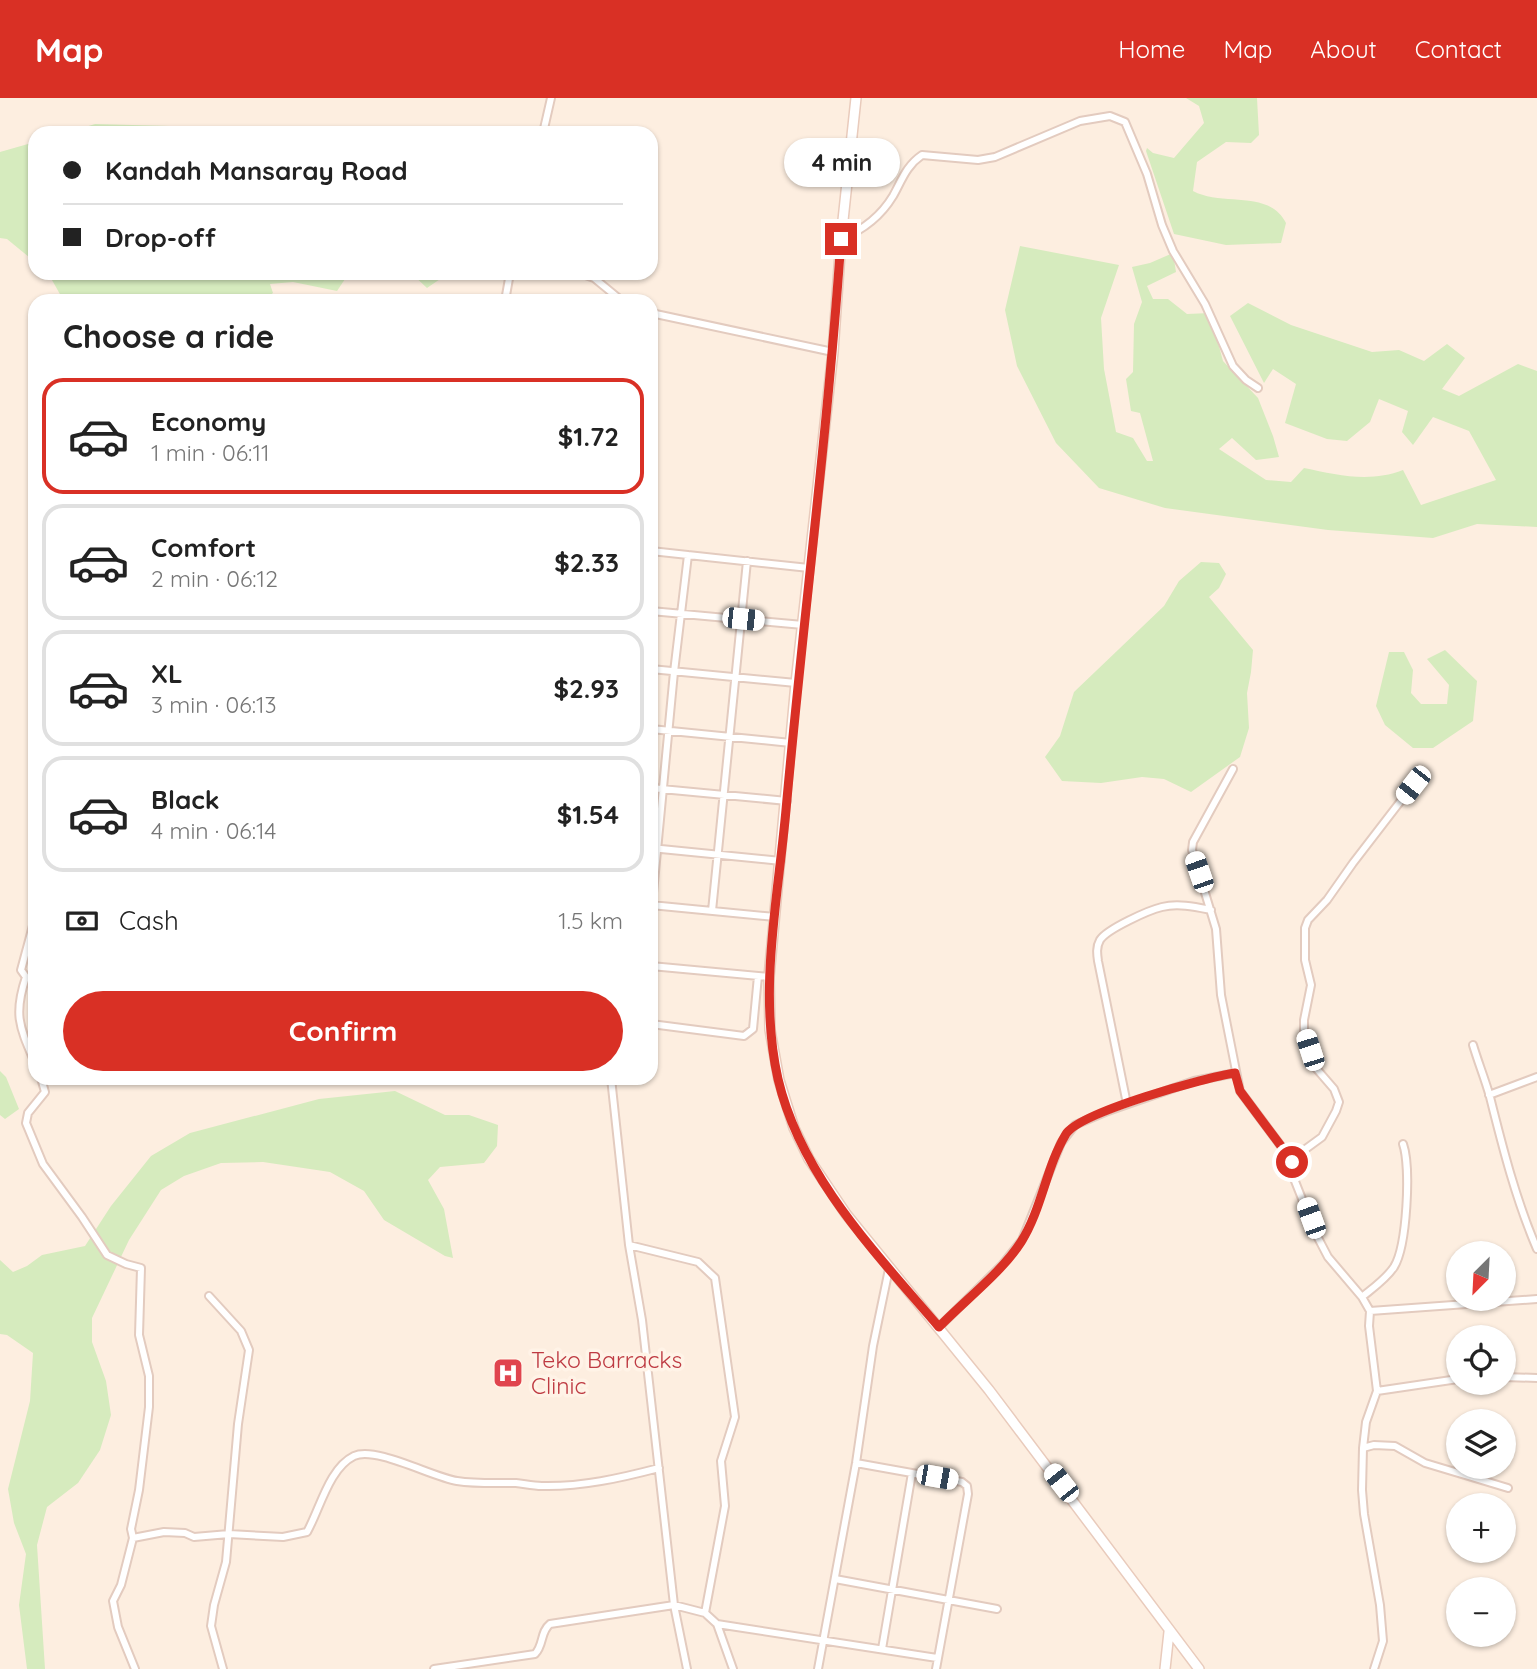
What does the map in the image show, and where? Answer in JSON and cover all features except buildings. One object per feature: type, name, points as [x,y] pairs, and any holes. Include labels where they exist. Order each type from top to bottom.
[{"type":"main road","points":[[856,98],[841,239],[833,352],[796,683],[769,978],[770,1030],[779,1080],[794,1128],[809,1159],[833,1195],[888,1269],[939,1327],[1061,1483],[1199,1669]]},
{"type":"main road","points":[[1165,1669],[1169,1632]]},
{"type":"street","points":[[544,126],[551,98]]},
{"type":"street","points":[[841,239],[853,234],[881,213],[907,168],[922,155],[986,159],[1080,121],[1110,116],[1120,119],[1130,130],[1173,251],[1205,304],[1233,366],[1258,388]]},
{"type":"street","points":[[596,280],[613,294]]},
{"type":"street","points":[[658,314],[833,352]]},
{"type":"street","points":[[658,552],[809,568]]},
{"type":"street","points":[[658,822],[688,555]]},
{"type":"street","points":[[712,911],[747,561]]},
{"type":"street","points":[[658,612],[803,625]]},
{"type":"street","points":[[658,671],[796,683]]},
{"type":"street","points":[[658,730],[791,743]]},
{"type":"street","points":[[1233,769],[1193,842],[1192,850],[1216,929],[1221,995],[1240,1091],[1281,1146],[1328,1257],[1362,1297],[1370,1311],[1369,1325],[1377,1391],[1366,1422],[1363,1448],[1364,1514],[1380,1605],[1383,1641],[1374,1669]]},
{"type":"street","points":[[1290,1170],[1296,1156],[1322,1138],[1339,1102],[1334,1089],[1315,1068],[1304,1033],[1311,985],[1305,960],[1305,928],[1308,920],[1327,900],[1413,785]]},
{"type":"street","points":[[658,789],[786,801]]},
{"type":"street","points":[[658,848],[781,861]]},
{"type":"street","points":[[658,906],[775,917]]},
{"type":"street","points":[[1127,1104],[1114,1052],[1098,961],[1098,942],[1118,927],[1162,907],[1190,906],[1211,911]]},
{"type":"street","points":[[28,944],[21,970],[28,976]]},
{"type":"street","points":[[658,967],[769,978]]},
{"type":"street","points":[[658,1025],[744,1036],[753,1029],[758,976]]},
{"type":"street","points":[[28,983],[18,1009],[28,1047]]},
{"type":"street","points":[[1473,1045],[1514,1190],[1537,1250]]},
{"type":"street","points":[[939,1327],[1002,1265],[1022,1240],[1061,1143],[1069,1130],[1086,1120],[1127,1104],[1194,1081],[1235,1073]]},
{"type":"street","points":[[1489,1095],[1537,1077]]},
{"type":"street","points":[[43,1085],[45,1092],[28,1113],[26,1123],[43,1164],[107,1255],[141,1268],[139,1335],[149,1376],[149,1407],[139,1490],[131,1529],[133,1538],[121,1585],[113,1601],[118,1627],[135,1669]]},
{"type":"street","points":[[615,1085],[629,1245],[642,1320],[674,1605],[687,1669]]},
{"type":"street","points":[[1362,1297],[1394,1267],[1400,1252],[1407,1174],[1404,1144]]},
{"type":"street","points":[[629,1245],[698,1262],[715,1279],[735,1417],[721,1461],[725,1506],[705,1613]]},
{"type":"street","points":[[818,1669],[888,1269]]},
{"type":"street","points":[[209,1296],[241,1331],[249,1350],[238,1424],[226,1562],[211,1626],[223,1669]]},
{"type":"street","points":[[1370,1311],[1537,1299]]},
{"type":"street","points":[[1516,1377],[1537,1378]]},
{"type":"street","points":[[1377,1391],[1446,1381]]},
{"type":"street","points":[[1363,1448],[1374,1445],[1395,1446],[1424,1463],[1508,1488]]},
{"type":"street","points":[[133,1538],[164,1532],[185,1533],[194,1537],[229,1534],[283,1537],[307,1532],[319,1511],[330,1479],[355,1455],[370,1455],[405,1463],[457,1481],[541,1486],[620,1478],[659,1468]]},
{"type":"street","points":[[856,1463],[962,1482],[967,1486],[968,1494],[936,1669]]},
{"type":"street","points":[[882,1649],[912,1473]]},
{"type":"street","points":[[835,1578],[997,1609]]},
{"type":"street","points":[[434,1669],[535,1654],[540,1650],[544,1628],[550,1624],[674,1605],[705,1613],[717,1624],[733,1669]]},
{"type":"street","points":[[717,1624],[937,1658]]},
{"type":"green space","points":[[1186,98],[1257,98],[1259,135],[1251,143],[1226,142],[1197,162],[1193,191],[1205,196],[1269,206],[1286,223],[1281,243],[1226,245],[1174,234],[1146,151],[1147,148],[1153,153],[1174,158],[1204,123],[1199,106]]},
{"type":"green space","points":[[95,124],[170,126],[89,126]]},
{"type":"green space","points":[[28,144],[28,256],[7,239],[0,238],[0,152]]},
{"type":"green space","points":[[1020,246],[1119,265],[1101,318],[1104,369],[1116,432],[1133,438],[1147,461],[1153,461],[1140,413],[1131,411],[1126,379],[1133,372],[1134,324],[1142,302],[1132,267],[1173,253],[1176,272],[1147,286],[1153,299],[1168,299],[1187,314],[1210,313],[1223,361],[1258,398],[1279,457],[1256,460],[1232,438],[1219,449],[1266,480],[1291,482],[1304,468],[1366,477],[1403,470],[1421,505],[1496,480],[1469,431],[1433,417],[1413,445],[1402,432],[1408,411],[1379,399],[1370,422],[1347,441],[1327,439],[1285,423],[1296,384],[1273,369],[1264,383],[1230,316],[1248,303],[1291,325],[1372,352],[1399,350],[1424,361],[1447,344],[1465,358],[1442,389],[1459,396],[1518,364],[1537,371],[1537,527],[1477,524],[1433,538],[1328,530],[1165,508],[1099,488],[1056,443],[1017,366],[1005,310]]},
{"type":"green space","points":[[52,280],[344,280],[337,291],[293,282],[270,284],[272,294],[60,294]]},
{"type":"green space","points":[[418,280],[439,280],[427,288]]},
{"type":"green space","points":[[1201,562],[1219,563],[1226,574],[1219,588],[1209,597],[1253,650],[1247,693],[1249,728],[1240,757],[1191,792],[1164,779],[1142,777],[1101,783],[1062,781],[1045,757],[1060,736],[1074,692],[1164,606],[1179,581]]},
{"type":"green space","points":[[1445,650],[1477,681],[1473,721],[1433,748],[1413,748],[1385,725],[1376,706],[1389,652],[1404,652],[1413,670],[1411,693],[1421,704],[1447,704],[1449,685],[1427,659]]},
{"type":"green space","points":[[0,1071],[6,1077],[19,1109],[5,1119],[0,1115]]},
{"type":"green space","points":[[395,1091],[445,1115],[469,1115],[498,1125],[497,1146],[484,1163],[440,1167],[428,1180],[444,1209],[453,1258],[445,1256],[384,1220],[364,1191],[330,1172],[263,1162],[221,1163],[184,1176],[161,1190],[129,1240],[92,1318],[92,1342],[106,1381],[111,1415],[100,1450],[78,1483],[47,1507],[37,1545],[45,1669],[27,1669],[19,1605],[26,1554],[14,1523],[8,1489],[30,1401],[33,1353],[7,1335],[0,1334],[0,1260],[13,1272],[42,1255],[85,1246],[111,1206],[151,1156],[190,1133],[319,1099]]},
{"type":"place","name":"Teko Barracks Clinic","points":[[508,1373]]},
{"type":"route","points":[[841,239],[833,352],[796,683],[769,978],[770,1030],[779,1080],[794,1128],[809,1159],[888,1269],[939,1327],[1002,1265],[1022,1240],[1061,1143],[1075,1125],[1194,1081],[1235,1073],[1240,1091],[1269,1127],[1281,1146],[1290,1170],[1292,1162]]}]
